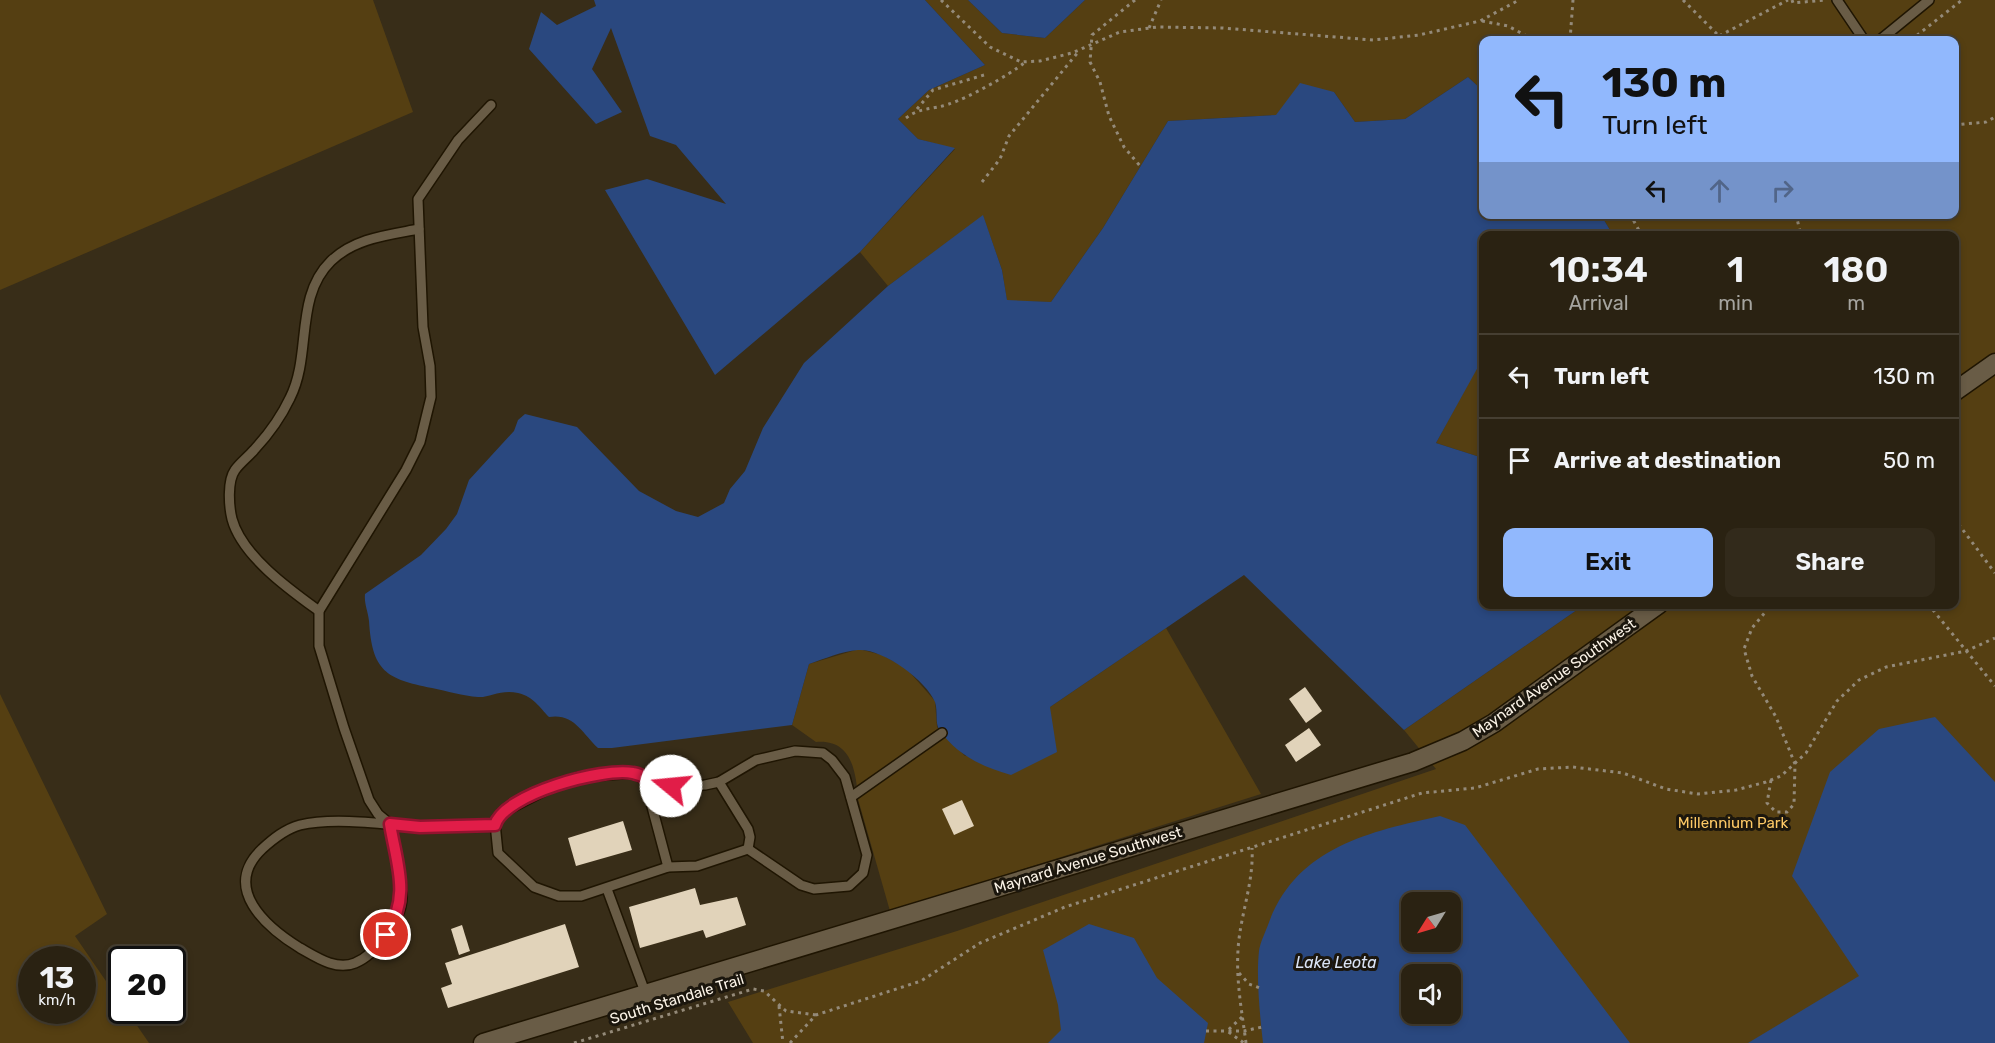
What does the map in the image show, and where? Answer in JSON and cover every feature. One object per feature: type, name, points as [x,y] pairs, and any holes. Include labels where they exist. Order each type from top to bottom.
[{"type":"street","points":[[1959,388],[1995,363]]},
{"type":"street","name":"Maynard Avenue Southwest","points":[[483,1043],[512,1039],[645,992],[1413,762],[1463,741],[1494,723],[1652,609]]},
{"type":"lane","points":[[1837,0],[1861,36]]},
{"type":"lane","points":[[1885,36],[1929,0]]},
{"type":"lane","points":[[490,105],[458,140],[418,199],[423,327],[430,366],[431,397],[429,414],[420,442],[406,470],[319,611],[319,645],[345,728],[369,800],[378,814],[390,824],[402,896],[398,917],[369,956],[353,964],[332,964],[276,933],[255,911],[247,889],[247,872],[255,856],[275,837],[299,826],[323,822],[390,824],[420,827],[495,825]]},
{"type":"lane","points":[[319,611],[279,580],[239,536],[232,520],[230,502],[233,472],[265,438],[290,400],[300,376],[311,290],[330,262],[360,242],[419,229]]},
{"type":"lane","points":[[851,797],[942,734]]},
{"type":"lane","points":[[811,751],[823,753],[832,760],[845,777],[867,855],[863,873],[849,886],[814,889],[801,885],[748,849],[697,866],[668,867],[580,897],[559,896],[534,887],[498,853],[495,825],[501,813],[509,808],[579,777],[634,773],[654,786],[705,785],[719,782],[756,760],[780,754],[811,751]]},
{"type":"lane","points":[[719,782],[748,829],[750,837],[748,849]]},
{"type":"lane","points":[[654,786],[650,794],[651,803],[668,867]]},
{"type":"lane","points":[[607,889],[645,992]]},
{"type":"path","points":[[941,0],[990,47],[1005,57],[1025,62],[1040,61],[1080,49],[1120,32],[1149,28],[1224,28],[1373,40],[1419,35],[1480,21],[1519,0]]},
{"type":"path","points":[[1135,0],[1092,35],[1090,62],[1100,82],[1109,116],[1124,147],[1141,166]]},
{"type":"path","points":[[1149,28],[1161,0]]},
{"type":"path","points":[[1570,36],[1573,0]]},
{"type":"path","points":[[1683,0],[1719,36],[1790,0],[1793,3],[1825,0]]},
{"type":"path","points":[[1773,7],[1777,0]]},
{"type":"path","points":[[1916,36],[1962,0]]},
{"type":"path","points":[[1480,21],[1508,26],[1527,36]]},
{"type":"path","points":[[982,182],[1000,159],[1009,136],[1080,49]]},
{"type":"path","points":[[917,109],[932,109],[952,103],[1025,62]]},
{"type":"path","points":[[906,118],[933,90],[984,75]]},
{"type":"path","points":[[1959,125],[1986,122],[1995,117]]},
{"type":"path","points":[[1959,525],[1995,573]]},
{"type":"path","points":[[1768,609],[1752,628],[1744,649],[1752,676],[1776,717],[1795,764],[1794,804],[1787,812],[1776,812],[1767,803],[1771,780]]},
{"type":"path","points":[[1932,609],[1995,686]]},
{"type":"path","points":[[790,1043],[816,1015],[921,981],[980,944],[1065,907],[1119,887],[1252,848],[1422,793],[1475,788],[1538,769],[1573,767],[1623,773],[1666,789],[1698,794],[1736,790],[1771,780],[1795,764],[1815,740],[1837,701],[1859,680],[1899,663],[1966,651],[1995,638]]},
{"type":"path","points":[[1245,1043],[1238,949],[1253,868],[1252,848]]},
{"type":"path","points":[[1238,971],[1249,984],[1260,988]]},
{"type":"path","name":"South Standale Trail","points":[[574,1043],[753,989],[764,991],[779,1005],[794,1013],[816,1015]]},
{"type":"path","points":[[779,1005],[783,1025],[783,1043]]},
{"type":"path","points":[[1227,1031],[1242,1017]]},
{"type":"path","points":[[1206,1031],[1244,1031],[1262,1027]]},
{"type":"path","points":[[1227,1031],[1245,1043]]},
{"type":"green space","points":[[0,0],[373,0],[413,112],[0,290]]},
{"type":"green space","name":"Millennium Park","points":[[925,0],[968,0],[1002,33],[1045,38],[1085,0],[1995,0],[1995,1043],[753,1043],[728,1002],[957,931],[1436,769],[1404,730],[1578,609],[1959,609],[1959,231],[1611,231],[1603,219],[1959,219],[1959,36],[1479,36],[1479,87],[1468,77],[1405,119],[1355,122],[1334,92],[1277,115],[1168,121],[1103,228],[1051,302],[1007,301],[1002,270],[983,216],[888,286],[860,252],[955,149],[918,139],[898,119],[929,90],[985,65]]},
{"type":"green space","points":[[1479,364],[1479,457],[1436,443]]},
{"type":"green space","points":[[1166,628],[1261,794],[890,911],[858,799],[856,777],[849,758],[837,746],[828,742],[816,742],[792,725],[809,664],[859,649],[882,655],[906,668],[935,701],[937,727],[965,756],[1050,707]]},
{"type":"green space","points":[[0,694],[107,914],[75,936],[82,946],[18,946],[18,1024],[96,1024],[96,967],[108,984],[108,1024],[136,1024],[149,1043],[0,1043]]},
{"type":"water","points":[[594,0],[925,0],[985,65],[929,90],[898,119],[918,139],[955,148],[860,252],[715,375],[605,190],[647,179],[726,204],[676,145],[650,136],[611,28],[592,69],[622,112],[596,124],[529,49],[541,12],[557,25],[596,6]]},
{"type":"water","points":[[968,0],[1085,0],[1045,38],[1002,33]]},
{"type":"water","points":[[1468,77],[1479,87],[1479,219],[1603,219],[1611,231],[1479,231],[1479,365],[1436,443],[1479,457],[1479,609],[1578,609],[1404,730],[1244,575],[1050,707],[1057,752],[1011,775],[980,764],[953,746],[939,729],[935,702],[923,684],[891,660],[868,651],[846,652],[809,664],[792,725],[612,748],[598,748],[577,725],[565,718],[549,717],[536,703],[524,695],[506,692],[478,697],[416,685],[393,676],[378,662],[371,638],[365,594],[421,555],[446,529],[457,514],[469,480],[514,431],[518,420],[525,414],[577,427],[639,491],[676,511],[698,517],[724,503],[730,489],[745,471],[763,428],[804,363],[888,286],[983,215],[1002,270],[1007,300],[1051,302],[1103,228],[1168,121],[1276,115],[1300,83],[1334,92],[1355,122],[1405,119]]},
{"type":"water","points":[[1935,717],[1995,782],[1995,1043],[1748,1043],[1859,976],[1792,876],[1830,772],[1879,729]]},
{"type":"water","name":"Lake Leota","points":[[1440,816],[1465,825],[1630,1043],[1263,1043],[1258,985],[1259,951],[1261,941],[1280,899],[1296,878],[1315,861],[1361,837]]},
{"type":"water","points":[[1089,924],[1134,938],[1157,978],[1208,1023],[1204,1043],[1048,1043],[1061,1030],[1058,1005],[1043,950]]},
{"type":"building","points":[[1305,687],[1322,711],[1306,723],[1289,699]]},
{"type":"building","points":[[1309,728],[1321,745],[1296,762],[1285,745]]},
{"type":"building","points":[[962,800],[974,826],[954,835],[942,809]]},
{"type":"building","points":[[623,821],[632,850],[576,866],[568,838]]},
{"type":"building","points":[[695,888],[700,905],[737,897],[746,925],[706,938],[703,930],[640,948],[629,907]]},
{"type":"building","points":[[565,924],[579,967],[448,1008],[441,988],[452,984],[445,963]]},
{"type":"building","points":[[462,925],[470,951],[459,955],[451,929]]},
{"type":"route","points":[[386,935],[398,917],[402,896],[390,824],[420,827],[495,825],[501,813],[552,787],[579,777],[607,773],[634,773],[645,778],[654,786],[671,786]]}]
